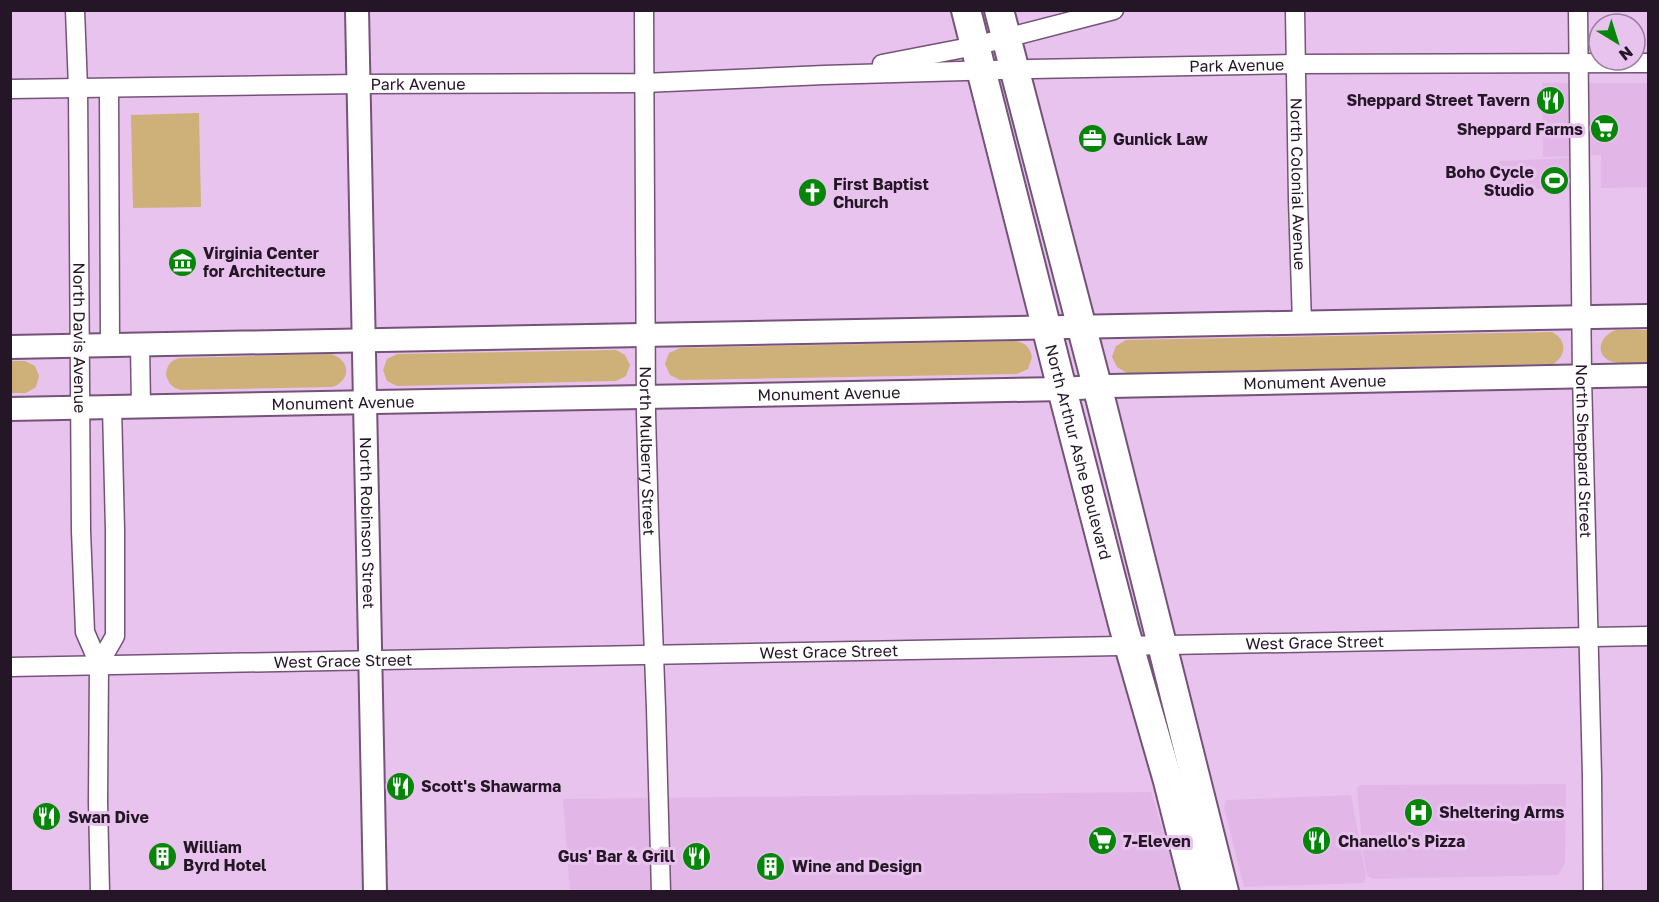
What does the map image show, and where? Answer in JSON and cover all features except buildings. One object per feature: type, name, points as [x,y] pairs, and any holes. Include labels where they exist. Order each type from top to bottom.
[{"type":"main road","name":"North Arthur Ashe Boulevard","points":[[966,10],[1129,646],[1168,781],[1196,891]]},
{"type":"main road","name":"North Arthur Ashe Boulevard","points":[[1003,24],[1224,891]]},
{"type":"street","name":"North Davis Avenue","points":[[75,10],[85,632],[99,664],[100,891]]},
{"type":"street","name":"North Robinson Street","points":[[357,10],[375,891]]},
{"type":"street","name":"North Mulberry Street","points":[[644,10],[648,523],[661,891]]},
{"type":"street","points":[[978,58],[1003,24],[1114,10]]},
{"type":"street","name":"North Colonial Avenue","points":[[1295,10],[1302,323]]},
{"type":"street","name":"North Sheppard Street","points":[[1578,10],[1581,376],[1593,891]]},
{"type":"street","name":"Park Avenue","points":[[10,90],[359,84],[644,83],[824,75],[978,58],[1014,69],[1296,64],[1648,63]]},
{"type":"street","name":"Park Avenue","points":[[824,75],[978,58]]},
{"type":"street","name":"North Davis Avenue","points":[[109,88],[110,345]]},
{"type":"street","points":[[10,347],[1648,316]]},
{"type":"street","points":[[140,344],[141,406]]},
{"type":"street","name":"Monument Avenue","points":[[10,409],[1062,389],[1097,386],[1648,375]]},
{"type":"street","name":"North Davis Avenue","points":[[99,664],[115,636],[116,530],[112,407]]},
{"type":"street","name":"West Grace Street","points":[[10,667],[1648,636]]},
{"type":"shaded area","points":[[1542,83],[1648,83],[1648,187],[1601,188],[1601,155],[1543,157]]},
{"type":"shaded area","points":[[199,113],[201,207],[133,208],[131,115]]},
{"type":"shaded area","points":[[1569,158],[1569,189],[1499,189],[1499,161]]},
{"type":"shaded area","points":[[1616,330],[1648,330],[1648,362],[1619,363],[1605,358],[1601,344],[1607,335]]},
{"type":"shaded area","points":[[1552,332],[1563,343],[1563,352],[1553,364],[1127,373],[1117,367],[1112,357],[1116,346],[1126,340]]},
{"type":"shaded area","points":[[1016,341],[1027,346],[1032,357],[1028,369],[1017,374],[680,380],[670,375],[665,364],[669,353],[680,348]]},
{"type":"shaded area","points":[[616,350],[625,355],[630,365],[626,376],[616,381],[397,386],[387,381],[383,370],[387,359],[397,354]]},
{"type":"shaded area","points":[[331,354],[342,361],[346,370],[343,380],[332,387],[181,390],[171,385],[166,374],[170,363],[180,358]]},
{"type":"shaded area","points":[[11,361],[25,361],[35,366],[39,376],[36,387],[26,393],[11,393]]},
{"type":"shaded area","points":[[1566,784],[1565,863],[1558,875],[1372,879],[1367,875],[1357,788],[1360,785]]},
{"type":"shaded area","points":[[1151,792],[1180,884],[1175,892],[570,891],[563,799]]},
{"type":"shaded area","points":[[1351,795],[1366,876],[1364,883],[1244,887],[1224,808],[1226,800]]},
{"type":"place","name":"Sheppard Street Tavern","points":[[1551,100]]},
{"type":"place","name":"Sheppard Farms","points":[[1604,129]]},
{"type":"place","name":"Gunlick Law","points":[[1092,139]]},
{"type":"place","name":"Boho Cycle Studio","points":[[1555,181]]},
{"type":"place","name":"First Baptist Church","points":[[812,193]]},
{"type":"place","name":"Virginia Center for Architecture","points":[[182,262]]},
{"type":"place","name":"Scott's Shawarma","points":[[400,786]]},
{"type":"place","name":"Sheltering Arms","points":[[1418,812]]},
{"type":"place","name":"Swan Dive","points":[[47,817]]},
{"type":"place","name":"7-Eleven","points":[[1102,841]]},
{"type":"place","name":"Chanello's Pizza","points":[[1317,841]]},
{"type":"place","name":"William Byrd Hotel","points":[[162,856]]},
{"type":"place","name":"Gus' Bar & Grill","points":[[696,856]]},
{"type":"place","name":"Wine and Design","points":[[771,866]]}]
